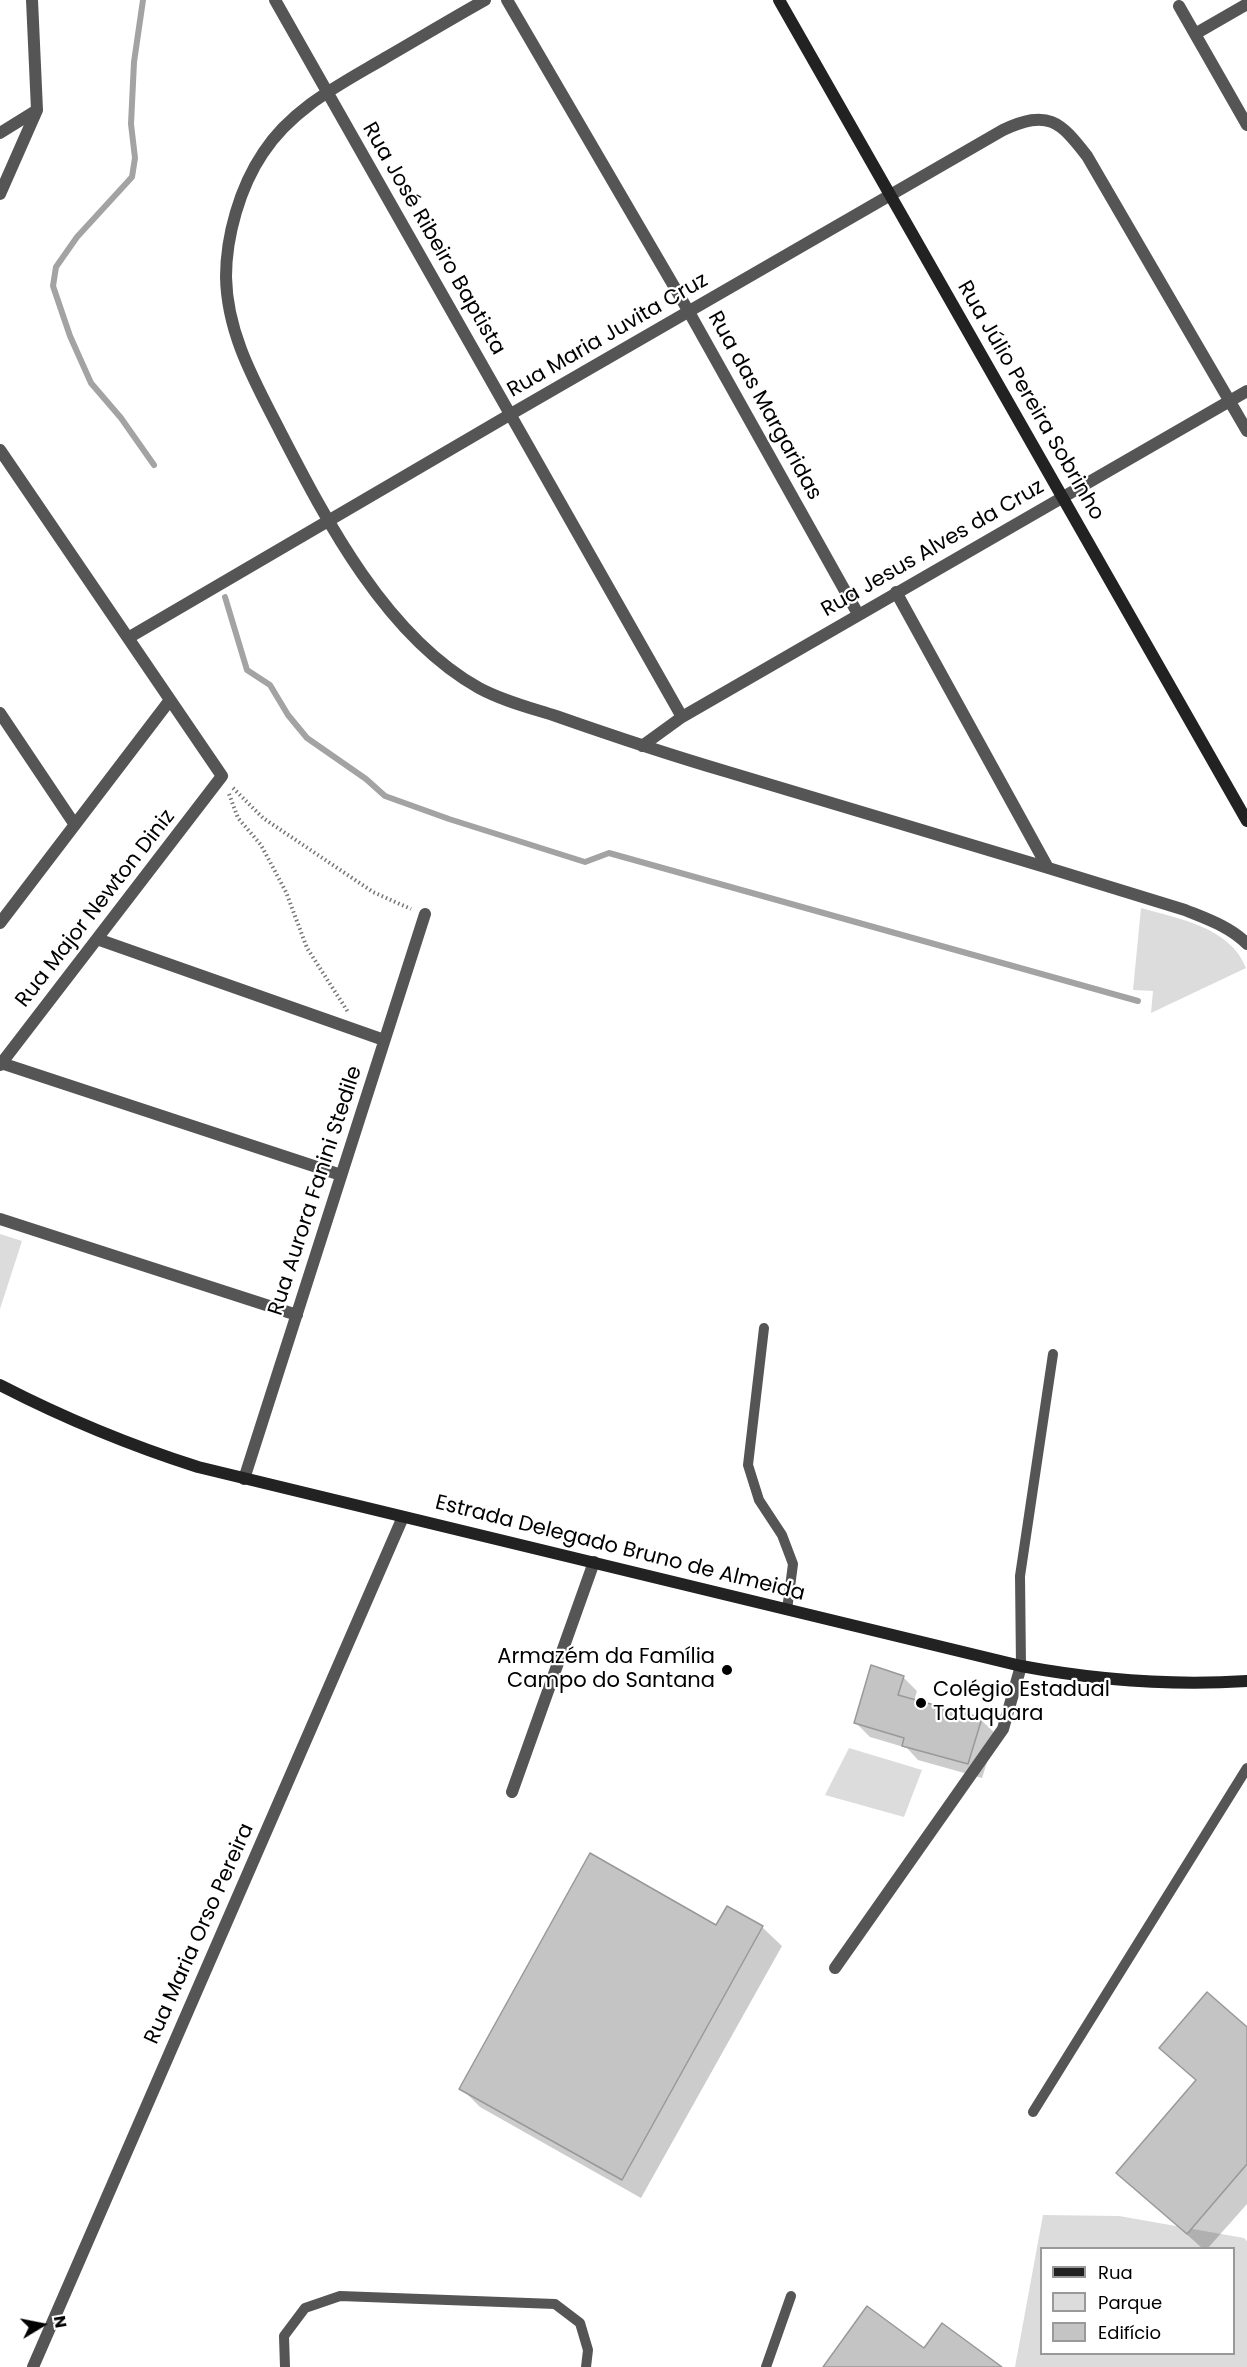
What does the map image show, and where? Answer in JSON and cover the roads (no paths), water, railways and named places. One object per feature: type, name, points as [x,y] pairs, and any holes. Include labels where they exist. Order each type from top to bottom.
[{"type":"main road","name":"Rua Júlio Pereira Sobrinho","points":[[779,0],[1247,821]]},
{"type":"main road","name":"Estrada Delegado Bruno de Almeida","points":[[0,1386],[88,1428],[147,1451],[244,1479],[1022,1666],[1060,1673],[1151,1683],[1247,1681]]},
{"type":"street","points":[[0,194],[37,110],[32,0]]},
{"type":"street","name":"Rua José Ribeiro Baptista","points":[[275,0],[682,717]]},
{"type":"street","points":[[484,0],[326,92],[297,114],[265,148],[252,170],[229,248],[226,278],[237,342],[327,521],[402,624],[453,670],[480,688],[508,700],[642,746],[1195,914],[1224,927],[1247,944]]},
{"type":"street","name":"Rua das Margaridas","points":[[507,0],[689,312],[858,614]]},
{"type":"street","points":[[1195,34],[1247,4]]},
{"type":"street","points":[[1179,6],[1247,125]]},
{"type":"street","points":[[0,134],[37,110]]},
{"type":"street","name":"Rua Maria Juvita Cruz","points":[[128,638],[1003,130],[1029,121],[1045,120],[1057,123],[1067,131],[1098,173],[1247,431]]},
{"type":"street","name":"Rua Jesus Alves da Cruz","points":[[642,746],[682,717],[1247,391]]},
{"type":"street","points":[[0,450],[170,700],[0,923]]},
{"type":"street","points":[[896,592],[1048,868]]},
{"type":"street","name":"Rua Major Newton Diniz","points":[[1,1064],[222,776],[170,700]]},
{"type":"street","points":[[0,712],[75,825]]},
{"type":"street","name":"Rua Aurora Fanini Stedile","points":[[244,1479],[425,914]]},
{"type":"street","points":[[97,939],[384,1040]]},
{"type":"street","points":[[1,1064],[341,1175]]},
{"type":"street","points":[[0,1219],[297,1315]]},
{"type":"street","name":"Rua Maria Orso Pereira","points":[[33,2367],[403,1517]]},
{"type":"street","points":[[512,1792],[594,1562]]},
{"type":"street","points":[[835,1968],[999,1736],[1009,1714],[1022,1666]]},
{"type":"lane","points":[[764,1328],[747,1465],[759,1500],[782,1535],[793,1564],[787,1610]]},
{"type":"lane","points":[[1022,1666],[1020,1576],[1053,1354]]},
{"type":"lane","points":[[1033,2112],[1247,1768]]},
{"type":"lane","points":[[285,2367],[284,2336],[305,2308],[340,2296],[555,2304],[580,2323],[588,2350],[586,2367]]},
{"type":"lane","points":[[766,2367],[791,2296]]},
{"type":"waterway","points":[[143,0],[134,62],[131,124],[135,158],[132,177],[77,237],[56,267],[53,286],[70,336],[91,383],[121,418],[154,465]]},
{"type":"waterway","points":[[225,597],[247,670],[270,685],[288,715],[307,738],[366,779],[385,796],[585,862],[609,853],[1138,1001]]},
{"type":"place","name":"Armazém da Família Campo do Santana","points":[[727,1670]]},
{"type":"place","name":"Colégio Estadual Tatuquara","points":[[921,1703]]}]
